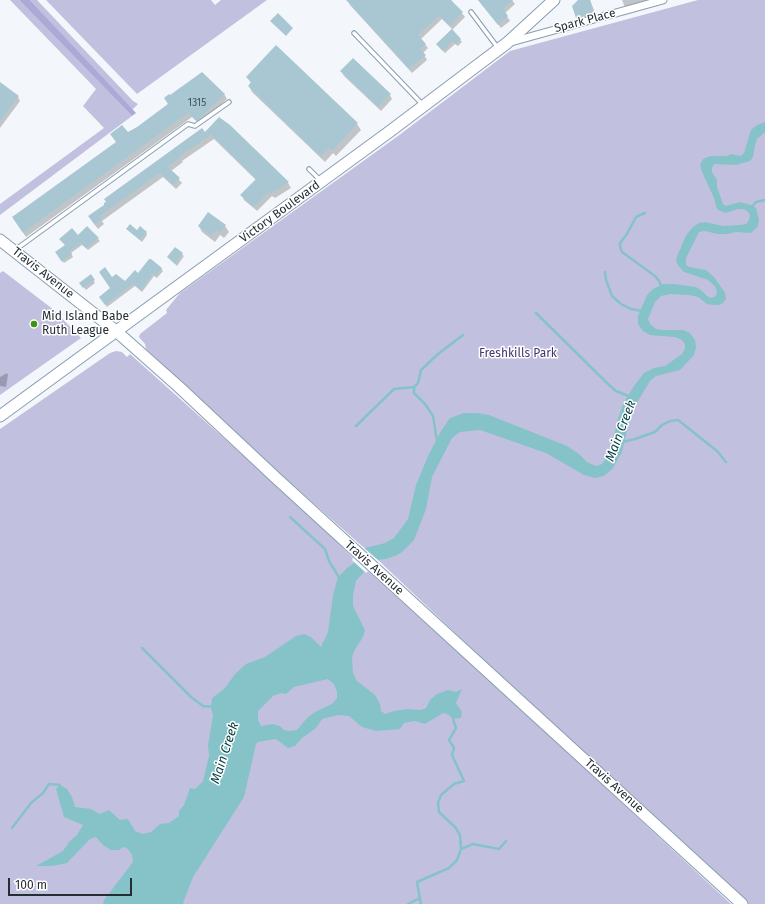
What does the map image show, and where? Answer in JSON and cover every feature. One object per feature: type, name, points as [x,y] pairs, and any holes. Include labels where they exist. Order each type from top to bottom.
[{"type":"street","name":"Spark Place","points":[[503,46],[663,0]]},
{"type":"street","name":"Victory Boulevard","points":[[0,416],[183,284],[424,106],[503,46],[549,2]]},
{"type":"street","name":"Travis Avenue","points":[[0,240],[116,331],[180,387],[356,551],[742,904]]},
{"type":"lane","points":[[471,12],[503,46]]},
{"type":"lane","points":[[354,33],[424,106]]},
{"type":"lane","points":[[14,251],[188,124],[195,126],[230,102]]},
{"type":"lane","points":[[309,169],[322,182]]},
{"type":"green space","points":[[10,0],[19,0],[132,116],[0,215],[0,204],[104,128],[83,106],[96,89]]},
{"type":"green space","points":[[30,0],[37,0],[133,101],[138,104],[132,110]]},
{"type":"green space","points":[[46,0],[211,0],[215,5],[221,0],[267,0],[137,94]]},
{"type":"green space","name":"Freshkills Park","points":[[698,0],[765,0],[765,904],[748,904],[524,698],[378,560],[263,459],[146,349],[145,344],[139,337],[140,334],[167,313],[166,310],[180,293],[398,136],[510,51]]},
{"type":"green space","name":"Mid Island Babe Ruth League","points":[[3,271],[54,310],[81,338],[0,395],[0,273]]},
{"type":"green space","points":[[116,351],[122,352],[127,357],[130,354],[314,519],[366,573],[368,571],[524,712],[731,904],[0,904],[0,429],[110,353]]},
{"type":"shaded area","points":[[19,0],[30,0],[136,113],[132,116]]},
{"type":"water","name":"Main Creek","points":[[765,122],[765,132],[757,139],[753,157],[750,161],[736,165],[714,164],[712,172],[717,180],[717,187],[723,204],[726,206],[740,202],[756,208],[759,219],[758,226],[751,233],[736,232],[717,234],[705,231],[699,232],[686,258],[686,265],[689,267],[706,270],[714,277],[725,293],[726,299],[723,303],[719,305],[707,304],[698,297],[671,294],[661,296],[655,302],[648,319],[650,324],[656,329],[683,330],[690,333],[695,340],[696,347],[694,355],[680,370],[656,376],[650,381],[632,411],[622,452],[613,468],[604,476],[595,478],[584,475],[546,453],[480,430],[460,432],[452,438],[432,477],[426,509],[414,540],[402,552],[395,556],[378,560],[356,581],[353,595],[353,606],[365,630],[352,658],[353,673],[357,681],[375,695],[380,704],[381,711],[385,714],[408,709],[421,710],[426,708],[430,700],[437,694],[448,690],[456,692],[462,689],[456,703],[462,712],[461,718],[453,719],[449,715],[443,713],[425,724],[415,721],[404,723],[400,729],[376,731],[362,727],[349,716],[338,715],[322,719],[316,728],[302,738],[295,746],[288,748],[276,739],[258,742],[256,744],[244,797],[193,877],[183,903],[184,904],[103,904],[104,900],[133,862],[132,855],[127,848],[123,847],[119,850],[111,850],[103,845],[96,837],[90,839],[67,863],[52,866],[36,866],[63,851],[69,842],[77,835],[83,825],[64,817],[56,789],[60,785],[67,789],[72,797],[75,807],[91,809],[100,814],[109,810],[120,820],[128,819],[135,831],[142,834],[151,832],[160,824],[169,823],[179,816],[179,811],[184,805],[190,788],[195,789],[203,781],[209,756],[208,745],[213,716],[211,707],[212,698],[224,689],[236,673],[246,664],[265,657],[296,636],[304,634],[311,637],[321,647],[328,632],[333,595],[338,577],[354,563],[365,548],[385,543],[394,538],[408,519],[416,485],[428,456],[441,431],[450,418],[464,413],[489,415],[567,446],[579,454],[587,462],[596,466],[602,464],[609,454],[623,404],[634,386],[644,373],[654,368],[665,366],[682,354],[685,349],[685,344],[682,340],[675,337],[650,335],[643,331],[638,324],[638,316],[647,295],[653,289],[663,284],[674,284],[696,287],[711,298],[716,296],[717,292],[715,286],[708,280],[684,272],[677,264],[676,259],[686,235],[699,223],[705,222],[723,226],[740,225],[746,224],[749,220],[750,215],[744,209],[738,209],[726,213],[718,210],[700,165],[703,159],[710,156],[727,156],[731,154],[741,156],[744,153],[751,130],[757,125]],"holes":[[[328,679],[334,684],[337,692],[337,698],[332,704],[308,717],[297,730],[284,730],[280,726],[273,724],[261,726],[258,720],[258,711],[273,696],[281,693],[286,694],[294,687]]]},
{"type":"pier","points":[[363,547],[378,560],[366,573],[353,561]]},
{"type":"building","points":[[346,0],[451,0],[463,12],[450,26],[439,16],[418,35],[426,44],[420,49],[426,55],[409,69]]},
{"type":"building","points":[[478,0],[513,0],[503,9],[508,16],[498,25]]},
{"type":"building","points":[[578,0],[590,0],[594,12],[576,18],[572,6]]},
{"type":"building","points":[[278,13],[293,28],[286,36],[270,21]]},
{"type":"building","points":[[452,29],[461,39],[456,44],[453,41],[443,51],[436,44]]},
{"type":"building","points":[[276,45],[358,123],[332,151],[329,148],[321,157],[248,86],[251,82],[246,77]]},
{"type":"building","points":[[353,58],[391,94],[378,107],[340,71]]},
{"type":"building","points":[[202,72],[225,94],[197,121],[188,113],[23,233],[12,217],[116,142],[110,134],[122,125],[128,132],[137,127],[168,104],[164,98]]},
{"type":"building","points":[[0,82],[19,96],[0,121]]},
{"type":"building","points":[[219,117],[230,125],[289,182],[271,194],[269,192],[254,207],[252,206],[240,195],[256,179],[211,135],[180,156],[181,157],[168,167],[180,178],[173,185],[160,173],[100,216],[102,219],[95,225],[88,216],[104,205],[106,202],[104,199],[202,128],[205,132]]},
{"type":"building","points":[[208,212],[226,225],[220,233],[216,230],[211,236],[198,226]]},
{"type":"building","points":[[130,224],[137,230],[140,226],[147,232],[140,240],[126,229]]},
{"type":"building","points":[[87,226],[99,238],[86,248],[81,243],[70,251],[72,254],[62,262],[55,252],[65,245],[59,239],[72,228],[78,235]]},
{"type":"building","points":[[175,247],[183,253],[175,264],[167,257]]},
{"type":"building","points":[[149,259],[162,268],[155,276],[153,274],[141,290],[133,284],[105,305],[99,297],[110,288],[99,272],[105,267],[112,277],[116,274],[125,281],[135,270],[138,273]]},
{"type":"building","points":[[91,274],[95,280],[83,288],[79,283]]},
{"type":"waterway","points":[[751,208],[756,202],[765,200]]},
{"type":"waterway","points":[[645,213],[636,217],[627,234],[620,243],[620,247],[622,252],[655,276],[662,288]]},
{"type":"waterway","points":[[605,272],[606,280],[612,296],[621,304],[631,309],[642,311]]},
{"type":"waterway","name":"Main Creek","points":[[536,313],[616,391],[631,397]]},
{"type":"waterway","points":[[437,441],[433,416],[425,404],[414,393],[414,387],[418,383],[421,370],[438,354],[463,335]]},
{"type":"waterway","points":[[356,426],[394,389],[414,387]]},
{"type":"waterway","name":"Main Creek","points":[[622,442],[655,432],[662,425],[670,421],[678,420],[717,451],[726,462]]},
{"type":"waterway","points":[[290,517],[325,549],[329,561],[340,579]]},
{"type":"waterway","points":[[142,648],[191,697],[203,706],[213,707]]},
{"type":"waterway","points":[[421,904],[417,882],[449,868],[457,860],[461,849],[460,835],[455,827],[439,812],[438,803],[441,795],[454,784],[464,781],[452,755],[454,748],[449,740],[456,728],[453,719]]},
{"type":"waterway","points":[[12,828],[31,803],[43,793],[49,784],[60,785]]},
{"type":"waterway","points":[[461,849],[473,844],[499,849],[506,841]]},
{"type":"waterway","points":[[408,904],[420,898]]},
{"type":"place","name":"Mid Island Babe Ruth League","points":[[34,324]]}]
